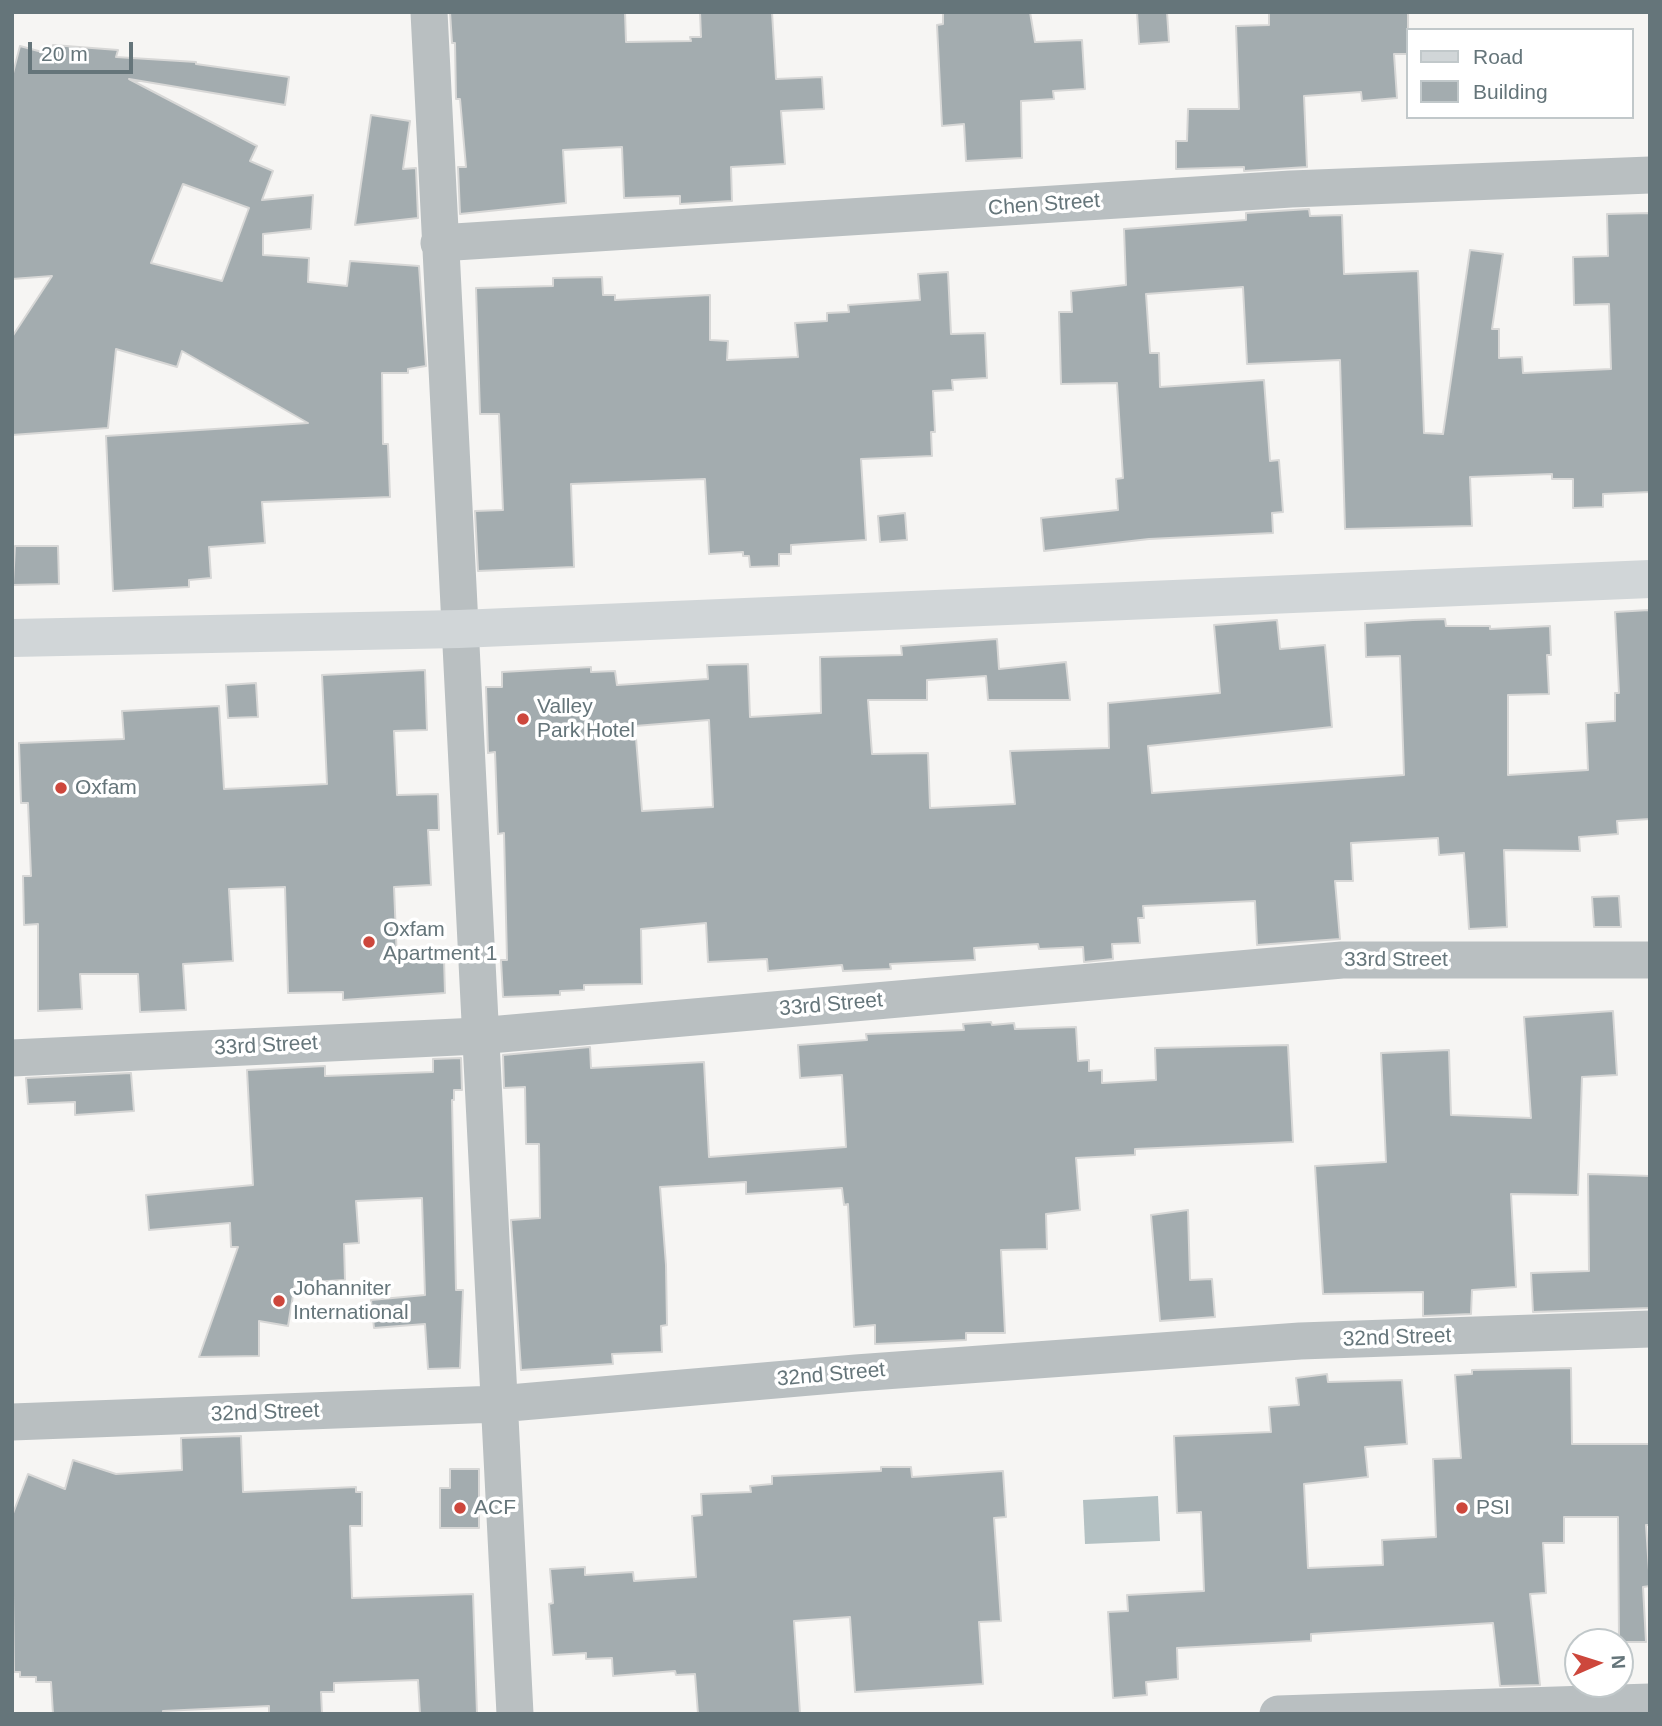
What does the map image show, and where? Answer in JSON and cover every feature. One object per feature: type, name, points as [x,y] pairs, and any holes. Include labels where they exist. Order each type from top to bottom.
[{"type":"street","points":[[429,12],[478,1036],[515,1714]]},
{"type":"street","name":"Chen Street","points":[[439,243],[1291,189],[1650,174]]},
{"type":"street","points":[[12,638],[459,629],[1650,579]]},
{"type":"street","name":"33rd Street","points":[[12,1058],[478,1036],[1342,960],[1650,960]]},
{"type":"street","name":"32nd Street","points":[[12,1422],[498,1404],[856,1373],[1286,1342],[1650,1329]]},
{"type":"street","points":[[1278,1714],[1650,1702]]},
{"type":"shaded area","points":[[1158,1496],[1160,1541],[1085,1544],[1083,1500]]},
{"type":"building","points":[[450,12],[625,12],[626,42],[691,41],[690,37],[701,37],[700,12],[772,12],[776,79],[822,77],[824,109],[781,111],[785,164],[731,167],[732,201],[680,204],[680,196],[624,198],[622,147],[563,150],[566,203],[460,214],[458,167],[466,167],[460,99],[456,99],[455,43],[452,43]]},
{"type":"building","points":[[943,12],[1030,12],[1035,42],[1082,40],[1085,89],[1053,91],[1054,99],[1021,101],[1022,158],[966,161],[964,124],[942,126],[937,25],[943,24]]},
{"type":"building","points":[[1137,12],[1167,12],[1169,42],[1139,44]]},
{"type":"building","points":[[1269,12],[1408,12],[1406,54],[1394,54],[1397,98],[1362,101],[1361,92],[1304,96],[1307,167],[1244,171],[1244,167],[1176,169],[1176,141],[1187,141],[1188,109],[1239,109],[1236,26],[1269,25]]},
{"type":"building","points":[[53,45],[118,50],[116,57],[196,62],[289,77],[285,105],[129,79],[257,146],[250,161],[273,171],[262,200],[313,195],[311,229],[263,234],[263,255],[309,258],[308,282],[347,286],[350,261],[419,266],[426,366],[408,369],[408,373],[382,373],[383,444],[388,444],[390,497],[262,502],[265,543],[209,547],[211,578],[189,580],[189,587],[113,591],[106,436],[308,423],[182,351],[177,367],[116,349],[108,428],[12,435],[12,337],[52,276],[12,279],[12,77],[20,46],[53,55]],"holes":[[[183,184],[249,208],[222,281],[151,263]]]},
{"type":"building","points":[[371,115],[410,121],[403,169],[416,168],[418,218],[355,225]]},
{"type":"building","points":[[1309,209],[1310,216],[1342,215],[1344,274],[1418,271],[1424,433],[1443,434],[1470,250],[1503,254],[1492,329],[1499,329],[1499,358],[1522,357],[1523,373],[1611,369],[1609,304],[1574,305],[1573,257],[1608,256],[1607,214],[1650,213],[1650,492],[1603,494],[1603,507],[1573,508],[1573,479],[1552,479],[1552,474],[1470,477],[1472,526],[1345,529],[1340,360],[1247,364],[1243,287],[1146,294],[1150,353],[1159,353],[1160,387],[1264,380],[1270,461],[1279,460],[1283,512],[1272,513],[1273,533],[1149,539],[1044,551],[1041,518],[1118,510],[1116,479],[1123,478],[1117,383],[1061,384],[1059,312],[1072,312],[1071,291],[1126,285],[1124,229],[1246,220],[1246,213]]},
{"type":"building","points":[[948,272],[951,334],[985,333],[987,378],[952,380],[953,390],[933,391],[935,432],[931,432],[932,456],[861,459],[866,540],[791,545],[791,554],[779,554],[779,566],[750,567],[749,556],[743,556],[743,552],[709,554],[705,479],[571,484],[574,567],[478,571],[475,511],[503,510],[499,414],[480,414],[476,288],[553,286],[553,278],[602,277],[603,295],[615,295],[615,300],[710,295],[710,340],[728,341],[727,360],[798,357],[795,323],[827,321],[827,313],[849,312],[848,305],[920,300],[918,274]]},
{"type":"building","points":[[905,513],[907,540],[880,542],[878,516]]},
{"type":"building","points":[[15,546],[58,546],[59,584],[13,585]]},
{"type":"building","points":[[1649,610],[1650,819],[1617,821],[1618,834],[1579,837],[1580,851],[1504,850],[1507,927],[1469,929],[1464,853],[1439,855],[1438,838],[1351,843],[1353,881],[1335,881],[1340,939],[1257,945],[1255,901],[1143,906],[1144,918],[1138,918],[1140,943],[1112,944],[1113,959],[1084,962],[1083,947],[1039,949],[1038,944],[974,948],[975,960],[890,964],[891,969],[843,971],[842,965],[768,971],[767,959],[708,962],[706,923],[641,929],[642,984],[584,985],[584,990],[560,991],[560,995],[503,997],[501,960],[507,960],[504,833],[498,834],[495,752],[488,753],[486,687],[502,687],[502,672],[591,667],[591,672],[615,671],[617,685],[708,679],[707,665],[748,664],[750,717],[821,713],[820,657],[902,655],[901,646],[997,639],[999,669],[1066,662],[1070,700],[988,700],[986,676],[927,680],[927,700],[868,700],[872,754],[928,753],[930,808],[1015,804],[1010,751],[1109,748],[1108,703],[1220,693],[1214,625],[1277,620],[1280,649],[1325,645],[1332,727],[1148,746],[1152,793],[1404,775],[1400,656],[1366,657],[1365,623],[1413,620],[1445,619],[1446,626],[1490,626],[1490,629],[1550,626],[1551,655],[1547,655],[1549,694],[1508,695],[1508,775],[1588,770],[1586,723],[1615,721],[1615,693],[1619,693],[1615,612]],"holes":[[[709,720],[713,807],[642,811],[635,726]]]},
{"type":"building","points":[[425,670],[427,730],[394,731],[397,795],[438,794],[439,830],[428,830],[431,885],[394,887],[397,961],[444,959],[445,993],[343,1000],[343,992],[288,993],[285,887],[229,889],[233,961],[183,964],[186,1010],[140,1012],[138,974],[80,974],[82,1009],[38,1011],[38,924],[24,925],[23,876],[31,876],[28,803],[21,803],[19,743],[124,739],[122,711],[219,706],[224,789],[327,784],[322,675]]},
{"type":"building","points":[[256,683],[258,717],[228,718],[226,685]]},
{"type":"building","points":[[1619,896],[1621,927],[1594,927],[1592,897]]},
{"type":"building","points":[[1613,1011],[1617,1075],[1582,1077],[1578,1195],[1511,1194],[1516,1287],[1472,1290],[1471,1314],[1423,1316],[1423,1292],[1323,1294],[1315,1166],[1386,1162],[1381,1053],[1449,1050],[1451,1115],[1531,1118],[1524,1017]]},
{"type":"building","points":[[991,1022],[992,1025],[1014,1023],[1015,1029],[1076,1027],[1078,1061],[1089,1060],[1089,1071],[1102,1070],[1102,1083],[1156,1080],[1155,1048],[1288,1045],[1293,1142],[1135,1149],[1135,1155],[1076,1158],[1080,1210],[1046,1214],[1047,1249],[1001,1250],[1005,1333],[966,1333],[966,1340],[875,1344],[875,1325],[854,1327],[848,1204],[844,1205],[842,1188],[746,1194],[746,1182],[660,1187],[667,1325],[661,1326],[662,1352],[612,1354],[613,1364],[521,1370],[511,1220],[540,1218],[539,1144],[526,1144],[525,1087],[504,1088],[503,1055],[590,1047],[591,1068],[704,1062],[709,1157],[846,1147],[842,1075],[800,1078],[798,1045],[867,1040],[866,1034],[964,1030],[963,1024]]},
{"type":"building","points":[[461,1058],[462,1090],[454,1090],[452,1100],[456,1290],[463,1290],[460,1368],[428,1369],[425,1324],[374,1328],[371,1300],[425,1295],[422,1198],[356,1201],[359,1243],[344,1244],[345,1280],[295,1283],[288,1326],[259,1321],[259,1356],[199,1357],[238,1247],[231,1247],[230,1223],[149,1230],[146,1195],[253,1185],[247,1070],[325,1066],[325,1076],[433,1072],[433,1059]]},
{"type":"building","points":[[131,1073],[134,1111],[75,1115],[75,1102],[28,1104],[26,1078]]},
{"type":"building","points":[[1588,1174],[1650,1176],[1650,1308],[1533,1312],[1531,1273],[1589,1271]]},
{"type":"building","points":[[1188,1210],[1190,1280],[1212,1279],[1215,1317],[1160,1321],[1151,1215]]},
{"type":"building","points":[[1571,1368],[1572,1444],[1650,1444],[1650,1525],[1646,1525],[1650,1586],[1643,1587],[1646,1642],[1634,1642],[1634,1628],[1619,1628],[1618,1517],[1564,1517],[1564,1543],[1543,1543],[1546,1593],[1530,1594],[1540,1685],[1500,1686],[1493,1623],[1311,1634],[1311,1641],[1177,1648],[1178,1679],[1146,1682],[1147,1695],[1113,1698],[1108,1612],[1128,1611],[1127,1595],[1204,1591],[1201,1512],[1177,1513],[1174,1436],[1271,1432],[1269,1407],[1299,1405],[1296,1378],[1327,1374],[1328,1382],[1402,1380],[1407,1444],[1365,1447],[1368,1477],[1304,1484],[1308,1568],[1383,1565],[1382,1540],[1436,1537],[1433,1459],[1461,1458],[1455,1375],[1472,1374],[1472,1370]]},
{"type":"building","points":[[241,1436],[243,1492],[356,1487],[356,1492],[362,1492],[362,1526],[350,1526],[352,1598],[473,1594],[477,1714],[420,1714],[418,1680],[334,1683],[334,1692],[321,1692],[322,1714],[269,1714],[269,1706],[163,1711],[163,1714],[53,1714],[51,1682],[36,1682],[36,1677],[20,1677],[20,1672],[14,1672],[12,1516],[28,1474],[65,1489],[73,1460],[116,1474],[182,1470],[181,1438]]},
{"type":"building","points":[[881,1467],[911,1467],[912,1477],[1003,1471],[1006,1517],[994,1518],[1001,1621],[979,1622],[983,1684],[855,1692],[850,1617],[794,1621],[800,1714],[698,1714],[695,1674],[676,1675],[675,1671],[613,1676],[612,1658],[586,1659],[586,1653],[553,1655],[549,1604],[553,1603],[550,1569],[585,1567],[585,1575],[633,1572],[634,1581],[696,1577],[692,1516],[702,1515],[701,1494],[751,1492],[750,1486],[772,1484],[772,1476],[881,1471]]},
{"type":"building","name":"ACF","points":[[450,1469],[479,1469],[479,1528],[440,1528],[440,1488],[450,1488]]},
{"type":"place","name":"Valley Park Hotel","points":[[523,719]]},
{"type":"place","name":"Oxfam","points":[[61,788]]},
{"type":"place","name":"Oxfam Apartment 1","points":[[369,942]]},
{"type":"place","name":"Johanniter International","points":[[279,1301]]},
{"type":"place","name":"ACF","points":[[460,1508]]},
{"type":"place","name":"PSI","points":[[1462,1508]]}]
